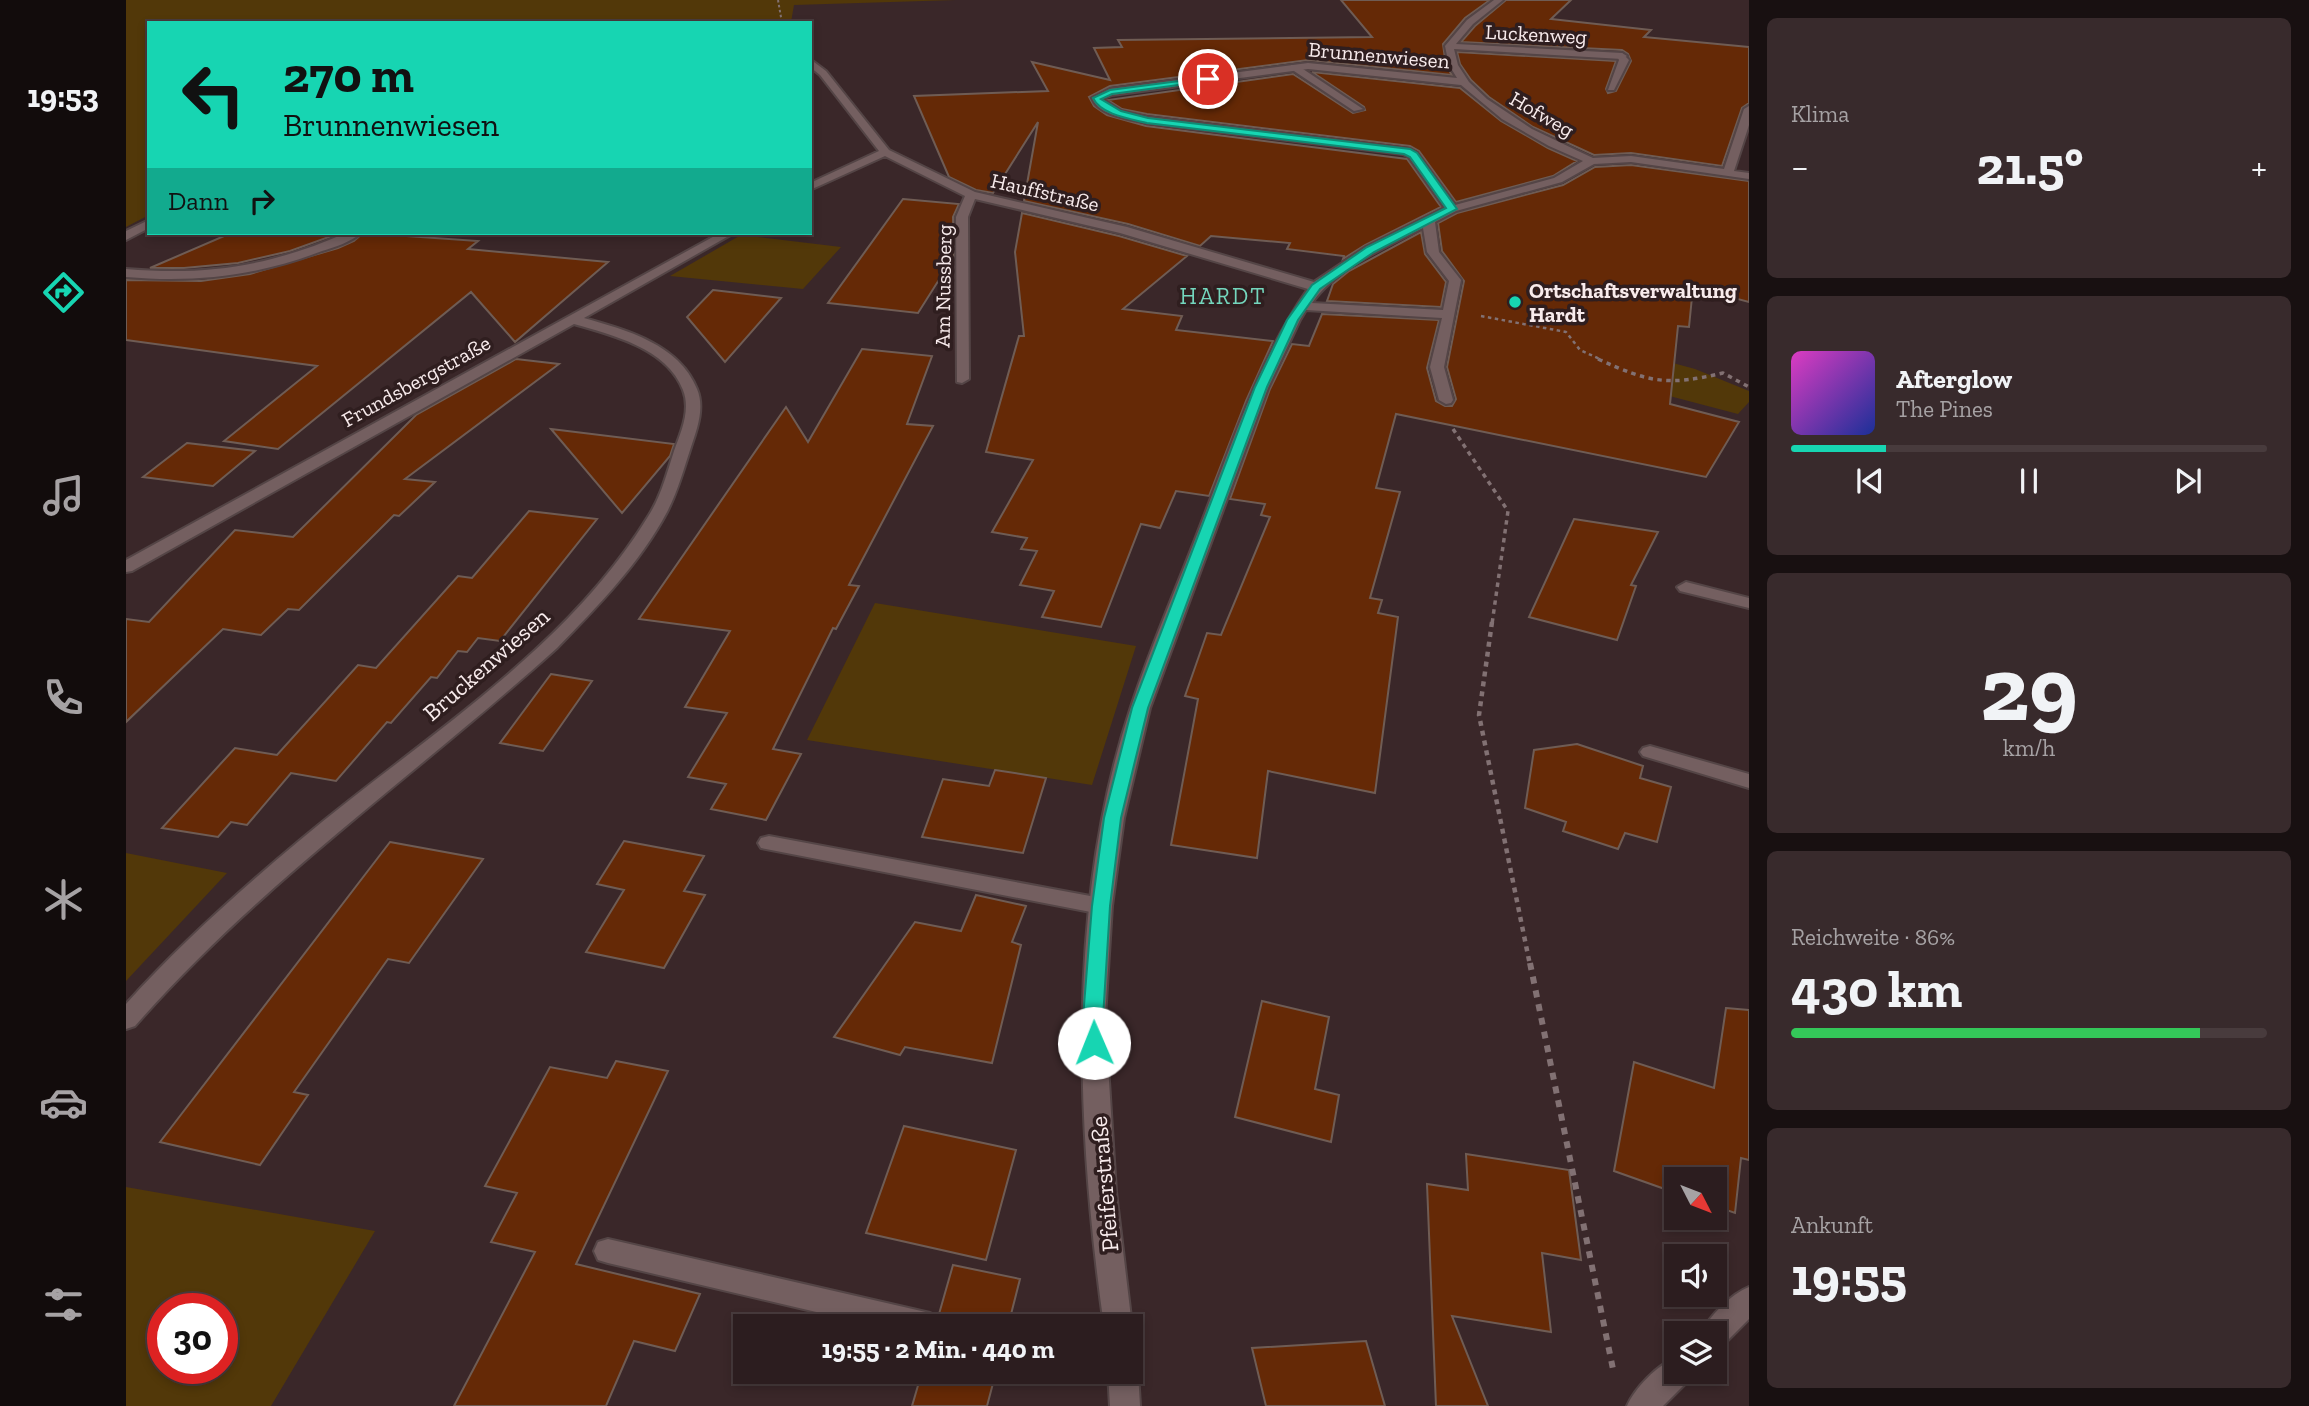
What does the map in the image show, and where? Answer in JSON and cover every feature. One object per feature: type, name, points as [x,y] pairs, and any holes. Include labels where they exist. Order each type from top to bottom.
[{"type":"street","points":[[1449,46],[1470,22],[1499,0]]},
{"type":"street","name":"Luckenweg","points":[[1449,46],[1622,56],[1624,60],[1611,89]]},
{"type":"street","name":"Hofweg","points":[[1449,46],[1449,56],[1464,82],[1502,116],[1561,149],[1592,161]]},
{"type":"street","name":"Hauffstraße","points":[[812,64],[824,73],[885,152],[971,195],[1124,230],[1316,287]]},
{"type":"street","points":[[1294,67],[1358,108]]},
{"type":"street","name":"Brunnenwiesen","points":[[1452,209],[1413,155],[1406,151],[1147,120],[1118,113],[1098,102],[1097,98],[1110,92],[1294,67],[1355,69],[1464,82]]},
{"type":"street","points":[[1728,173],[1749,109]]},
{"type":"street","points":[[812,186],[885,152]]},
{"type":"street","name":"Pfeiferstraße","points":[[1117,1314],[1103,1192],[1093,1018],[1101,906],[1113,818],[1140,708],[1261,387],[1301,306],[1316,287],[1370,250],[1430,218],[1452,209],[1558,180],[1592,161],[1631,159],[1749,176]]},
{"type":"street","name":"Am Nussberg","points":[[962,379],[962,217],[971,195]]},
{"type":"street","points":[[1430,218],[1427,238],[1431,254],[1455,280],[1437,367],[1446,400]]},
{"type":"street","points":[[126,236],[147,224]]},
{"type":"street","points":[[126,273],[164,278],[246,271],[284,263],[350,235]]},
{"type":"street","name":"Frundsbergstraße","points":[[126,567],[724,235]]},
{"type":"street","points":[[1301,306],[1449,314]]},
{"type":"street","name":"Bruckenwiesen","points":[[126,1020],[222,921],[334,823],[556,640],[611,579],[657,514],[673,479],[689,429],[694,409],[690,389],[677,369],[660,354],[615,332],[571,318]]},
{"type":"street","points":[[1686,587],[1749,603]]},
{"type":"street","points":[[1650,752],[1749,781]]},
{"type":"street","points":[[769,844],[1101,906]]},
{"type":"street","points":[[608,1251],[878,1314]]},
{"type":"street","points":[[1727,1322],[1749,1300]]},
{"type":"street","points":[[1124,1384],[1125,1406]]},
{"type":"street","points":[[1642,1406],[1664,1384]]},
{"type":"path","points":[[778,0],[782,21]]},
{"type":"path","points":[[1449,314],[1497,317],[1566,332],[1580,350],[1622,370],[1664,382],[1684,382],[1723,373],[1749,387]]},
{"type":"path","points":[[1446,400],[1445,416],[1508,511],[1479,715],[1615,1379]]},
{"type":"shaded area","points":[[126,0],[956,0],[794,5],[791,21],[147,21],[147,216],[126,227]]},
{"type":"shaded area","points":[[741,235],[841,247],[803,289],[670,276]]},
{"type":"shaded area","points":[[1559,332],[1695,369],[1749,391],[1749,402],[1738,414],[1540,362]]},
{"type":"shaded area","points":[[875,603],[1136,646],[1092,785],[807,740]]},
{"type":"shaded area","points":[[126,853],[227,873],[126,981]]},
{"type":"shaded area","points":[[126,1187],[375,1231],[271,1406],[126,1406]]},
{"type":"building","points":[[1341,0],[1490,0],[1465,18],[1443,44],[1446,66],[1452,75],[1308,60],[1110,86],[1089,97],[1094,106],[1107,115],[1146,126],[1407,159],[1441,207],[1343,259],[1344,256],[1287,249],[1290,243],[1211,236],[1200,246],[1128,224],[1024,201],[1038,122],[993,193],[976,190],[949,177],[914,96],[1048,91],[1032,62],[1110,80],[1094,48],[1122,47],[1118,40],[1372,37]]},
{"type":"building","points":[[1506,0],[1571,0],[1551,19],[1651,30],[1644,37],[1749,47],[1749,103],[1742,108],[1722,166],[1631,153],[1594,155],[1533,127],[1489,97],[1471,80],[1460,64],[1457,52],[1616,61],[1606,89],[1608,93],[1616,91],[1631,61],[1628,54],[1622,50],[1461,42],[1475,26]]},
{"type":"building","points":[[1312,72],[1460,88],[1501,121],[1577,161],[1553,176],[1456,202],[1419,151],[1410,146],[1147,114],[1122,109],[1108,100],[1293,74],[1353,113],[1365,110]]},
{"type":"building","points":[[1631,165],[1749,181],[1749,302],[1693,287],[1689,327],[1678,326],[1670,404],[1739,422],[1706,477],[1396,414],[1376,488],[1400,492],[1370,598],[1382,600],[1378,613],[1398,617],[1375,793],[1268,771],[1257,858],[1171,845],[1198,699],[1185,696],[1207,633],[1221,635],[1270,517],[1261,515],[1265,504],[1230,499],[1270,389],[1292,344],[1309,346],[1322,314],[1439,320],[1427,368],[1436,401],[1452,406],[1456,399],[1447,367],[1464,281],[1442,251],[1438,223],[1457,213],[1563,185],[1595,167]]},
{"type":"building","points":[[903,199],[959,204],[953,217],[954,256],[918,313],[828,303]]},
{"type":"building","points":[[1022,213],[1119,236],[1187,256],[1123,309],[1182,316],[1176,330],[1273,341],[1209,496],[1176,491],[1160,528],[1141,524],[1101,627],[1042,617],[1054,591],[1020,585],[1037,551],[1021,549],[1027,538],[992,532],[1033,460],[986,452],[1019,336],[1024,336],[1015,252]]},
{"type":"building","points":[[1421,232],[1425,254],[1446,282],[1441,307],[1327,301],[1333,284],[1349,271]]},
{"type":"building","points":[[226,235],[334,235],[290,251],[238,263],[150,268]]},
{"type":"building","points":[[361,235],[392,235],[478,241],[468,249],[608,262],[515,342],[471,292],[278,449],[224,441],[317,366],[126,340],[126,280],[201,281],[250,274],[354,241]]},
{"type":"building","points":[[713,290],[781,298],[725,362],[687,317]]},
{"type":"building","points":[[862,349],[932,356],[907,424],[933,426],[849,585],[859,586],[836,629],[833,628],[773,749],[801,754],[766,820],[711,809],[726,784],[688,777],[727,713],[685,707],[730,631],[639,619],[786,407],[808,442]]},
{"type":"building","points":[[516,359],[559,364],[405,479],[435,482],[399,516],[394,515],[299,610],[288,609],[261,635],[223,629],[126,722],[126,619],[149,622],[235,530],[293,537],[416,415]]},
{"type":"building","points":[[551,429],[674,444],[670,456],[622,513]]},
{"type":"building","points":[[187,443],[255,451],[213,486],[143,477]]},
{"type":"building","points":[[529,511],[597,519],[500,641],[478,638],[467,652],[458,651],[437,678],[431,677],[391,723],[387,722],[336,781],[291,773],[247,825],[231,822],[218,837],[162,828],[235,748],[277,755],[358,665],[376,668],[458,576],[472,578]]},
{"type":"building","points":[[1574,519],[1658,532],[1631,585],[1636,586],[1617,640],[1529,617]]},
{"type":"building","points":[[551,674],[592,681],[543,751],[500,743]]},
{"type":"building","points":[[1577,744],[1643,766],[1640,778],[1671,787],[1657,842],[1625,833],[1618,849],[1563,831],[1566,822],[1525,808],[1534,750]]},
{"type":"building","points":[[995,770],[1046,778],[1023,853],[922,837],[943,779],[989,786]]},
{"type":"building","points":[[624,841],[704,856],[684,891],[705,895],[664,968],[586,952],[624,890],[597,884]]},
{"type":"building","points":[[390,842],[483,859],[409,963],[388,959],[294,1092],[308,1095],[260,1165],[160,1142]]},
{"type":"building","points":[[976,895],[1026,906],[1012,942],[1021,945],[992,1063],[905,1047],[900,1055],[834,1037],[915,922],[961,931]]},
{"type":"building","points":[[1262,1001],[1329,1017],[1315,1089],[1339,1095],[1331,1142],[1235,1117]]},
{"type":"building","points":[[1726,1008],[1749,1010],[1749,1160],[1741,1158],[1735,1213],[1727,1210],[1727,1167],[1664,1167],[1664,1189],[1614,1171],[1634,1062],[1714,1088]]},
{"type":"building","points":[[616,1061],[668,1071],[576,1264],[700,1294],[675,1351],[634,1341],[606,1406],[454,1406],[535,1252],[491,1242],[517,1193],[485,1186],[550,1067],[607,1078]]},
{"type":"building","points":[[904,1126],[1016,1150],[986,1260],[866,1233]]},
{"type":"building","points":[[1466,1154],[1569,1170],[1581,1260],[1542,1253],[1551,1332],[1452,1316],[1488,1406],[1436,1406],[1427,1184],[1468,1190]]},
{"type":"building","points":[[953,1265],[1020,1279],[1011,1314],[939,1314]]},
{"type":"building","points":[[1366,1341],[1385,1406],[1266,1406],[1252,1348]]},
{"type":"building","points":[[918,1384],[993,1384],[987,1406],[912,1406]]},
{"type":"place","name":"Ortschaftsverwaltung Hardt","points":[[1515,302]]},
{"type":"district","name":"HARDT","points":[[1223,296]]},
{"type":"route","points":[[1094,1043],[1093,1018],[1101,906],[1113,818],[1140,708],[1261,387],[1293,320],[1316,287],[1370,250],[1452,209],[1413,155],[1406,151],[1147,120],[1118,113],[1098,102],[1097,98],[1110,92],[1208,79]]}]
